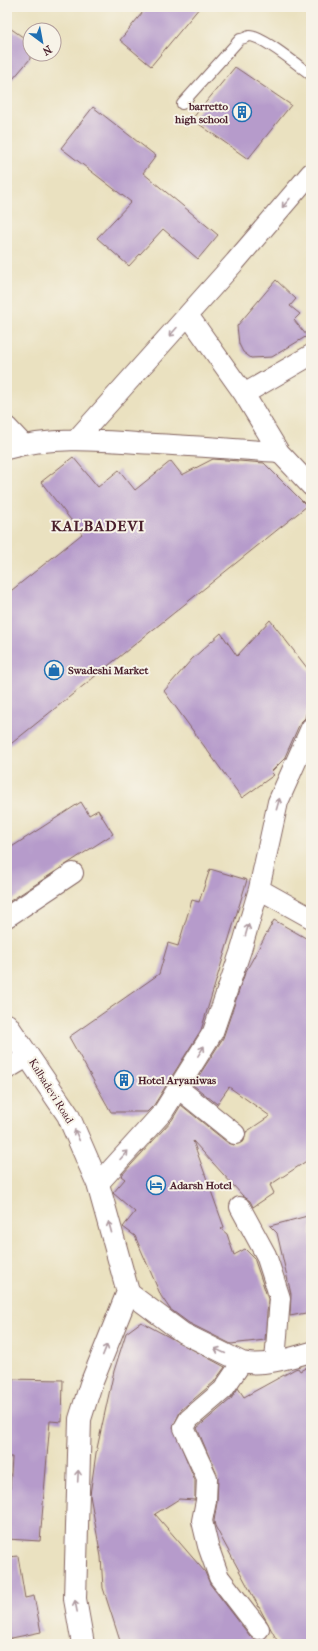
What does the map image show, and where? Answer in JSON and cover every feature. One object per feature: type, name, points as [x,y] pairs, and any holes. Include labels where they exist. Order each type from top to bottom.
[{"type":"main road","name":"Kalbadevi Road","points":[[7,1025],[68,1115],[98,1184],[128,1292]]},
{"type":"main road","points":[[83,1644],[75,1599],[80,1419],[91,1384],[128,1292]]},
{"type":"street","points":[[76,440],[188,315],[311,173]]},
{"type":"street","points":[[188,315],[244,394],[279,452],[311,486]]},
{"type":"street","points":[[244,394],[311,356]]},
{"type":"street","points":[[7,428],[15,446],[76,440],[279,452]]},
{"type":"street","points":[[98,1184],[163,1112],[214,1032],[259,889],[278,802],[311,728]]},
{"type":"street","points":[[7,917],[72,873]]},
{"type":"street","points":[[259,889],[311,918]]},
{"type":"street","points":[[7,1069],[29,1056]]},
{"type":"street","points":[[178,1088],[235,1134]]},
{"type":"street","points":[[240,1207],[266,1255],[280,1298],[275,1361]]},
{"type":"street","points":[[128,1292],[184,1333],[242,1362],[250,1364],[275,1361],[311,1352]]},
{"type":"street","points":[[242,1362],[223,1390],[189,1419],[184,1428],[207,1478],[206,1501],[202,1521],[219,1578],[259,1629]]},
{"type":"lane","points":[[182,104],[240,39],[249,36],[274,48],[311,75]]},
{"type":"building","points":[[147,7],[200,7],[151,66],[120,40]]},
{"type":"building","points":[[7,26],[22,36],[22,62],[27,62],[7,86]]},
{"type":"building","name":"barretto high school","points":[[235,67],[291,105],[248,159],[192,119]]},
{"type":"building","points":[[93,107],[156,156],[143,173],[218,235],[198,259],[163,229],[129,266],[97,238],[131,202],[61,148]]},
{"type":"building","points":[[276,280],[296,299],[290,306],[300,314],[294,320],[307,336],[272,357],[251,358],[243,352],[239,344],[237,326]]},
{"type":"building","name":"Swadeshi Market","points":[[73,457],[98,487],[119,470],[135,490],[171,461],[182,475],[213,459],[264,463],[307,506],[7,747],[7,594],[82,534],[41,482]]},
{"type":"building","points":[[270,620],[311,673],[311,696],[305,718],[300,723],[284,759],[271,772],[274,775],[242,798],[164,691],[192,659],[221,633],[237,656]]},
{"type":"building","points":[[81,802],[89,815],[98,810],[113,834],[7,903],[7,850]]},
{"type":"building","points":[[210,869],[247,880],[201,1030],[154,1105],[147,1112],[111,1112],[69,1037],[159,974],[168,943],[178,946],[192,900],[199,902]]},
{"type":"building","points":[[274,920],[311,941],[311,1158],[270,1185],[274,1193],[253,1207],[250,1201],[243,1196],[193,1141],[224,1227],[221,1229],[227,1234],[234,1255],[245,1249],[254,1258],[268,1299],[265,1340],[231,1344],[189,1323],[170,1309],[161,1296],[135,1236],[123,1227],[135,1212],[113,1193],[125,1179],[121,1176],[172,1120],[181,1105],[228,1143],[234,1145],[244,1141],[246,1132],[270,1116],[229,1087],[217,1104],[193,1085],[223,1038],[245,973]]},
{"type":"building","points":[[311,1215],[311,1312],[290,1316],[291,1294],[277,1233],[270,1226]]},
{"type":"building","points":[[141,1322],[225,1367],[214,1382],[181,1410],[173,1427],[195,1480],[195,1500],[179,1499],[155,1514],[205,1572],[210,1584],[250,1636],[255,1640],[264,1639],[268,1644],[121,1644],[103,1588],[101,1557],[90,1495],[96,1453],[114,1371],[126,1333]]},
{"type":"building","points":[[311,1365],[311,1644],[279,1644],[215,1526],[214,1521],[217,1502],[218,1478],[197,1428],[231,1399],[238,1388],[244,1397],[295,1369],[298,1368],[300,1371]]},
{"type":"building","points":[[7,1379],[63,1380],[62,1422],[50,1421],[40,1541],[7,1539],[12,1457],[7,1457]]},
{"type":"building","points":[[18,1556],[25,1598],[34,1596],[41,1632],[7,1639],[7,1557]]},
{"type":"place","name":"barretto high school","points":[[242,112]]},
{"type":"place","name":"Swadeshi Market","points":[[54,670]]},
{"type":"place","name":"Hotel Aryaniwas","points":[[124,1080]]},
{"type":"place","name":"Adarsh Hotel","points":[[156,1185]]},
{"type":"district","name":"KALBADEVI","points":[[98,526]]}]
